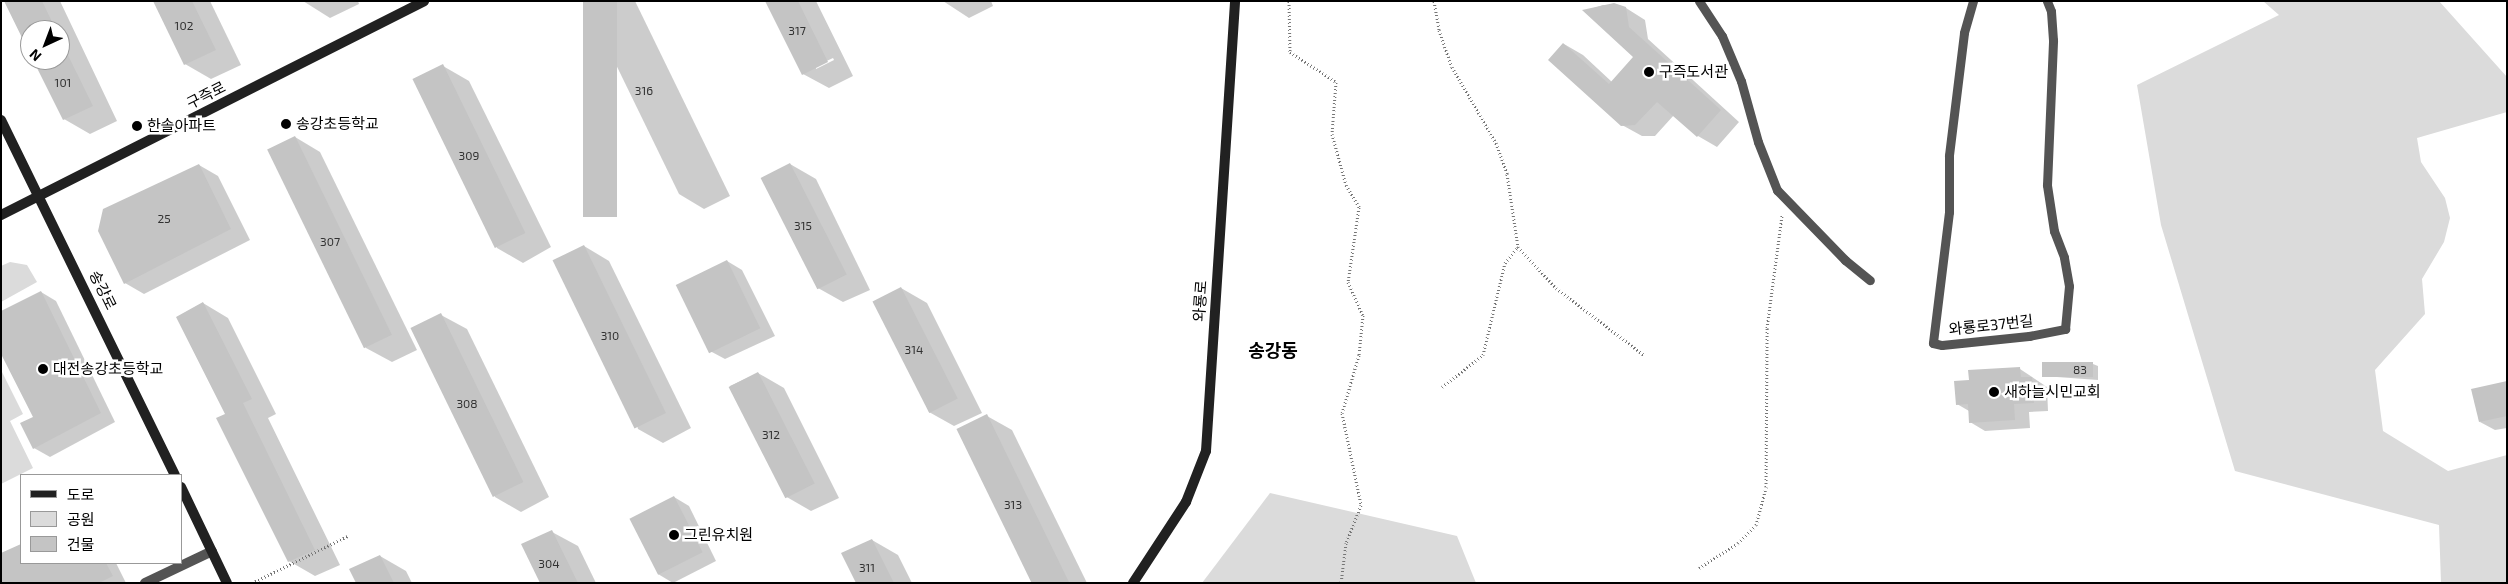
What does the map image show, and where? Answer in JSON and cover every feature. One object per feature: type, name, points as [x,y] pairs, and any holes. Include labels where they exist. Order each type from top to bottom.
[{"type":"main road","name":"구즉로","points":[[1,215],[424,1]]},
{"type":"main road","name":"와룡로","points":[[1133,583],[1186,502],[1206,452],[1235,1]]},
{"type":"main road","name":"송강로","points":[[1,120],[40,195],[175,474]]},
{"type":"main road","points":[[182,490],[227,583]]},
{"type":"street","points":[[145,583],[212,551]]},
{"type":"lane","points":[[1699,1],[1728,52],[1741,81],[1758,142],[1777,190],[1845,260],[1870,280]]},
{"type":"lane","name":"와룡로37번길","points":[[1973,1],[1964,33],[1950,156],[1948,221],[1934,343],[1942,344],[2028,336],[2065,328],[2069,286],[2064,257],[2054,231],[2047,185],[2053,40],[2051,11],[2047,1]]},
{"type":"path","points":[[1289,1],[1290,52],[1336,82],[1332,134],[1346,185],[1359,207],[1348,282],[1362,314],[1360,354],[1342,413],[1362,505],[1346,543],[1341,583]]},
{"type":"path","points":[[1434,1],[1439,30],[1452,67],[1496,143],[1507,174],[1518,247],[1556,288],[1644,355]]},
{"type":"path","points":[[1699,568],[1738,543],[1756,526],[1766,487],[1768,328],[1785,198]]},
{"type":"path","points":[[1442,387],[1483,355],[1505,263],[1518,247]]},
{"type":"path","points":[[252,583],[348,536]]},
{"type":"green space","points":[[2263,1],[2439,1],[2507,77],[2507,112],[2417,138],[2421,162],[2445,198],[2450,218],[2444,242],[2422,279],[2425,314],[2375,370],[2383,431],[2448,471],[2507,455],[2507,583],[2441,583],[2439,525],[2235,471],[2161,225],[2137,85],[2279,15]]},
{"type":"green space","points":[[10,262],[27,265],[37,282],[1,302],[1,266]]},
{"type":"green space","points":[[1,370],[23,414],[10,421],[33,468],[1,484]]},
{"type":"green space","points":[[1270,493],[1457,536],[1476,583],[1202,583]]},
{"type":"building","points":[[4,1],[42,1],[51,20],[20,20],[20,34]]},
{"type":"building","points":[[153,1],[192,1],[216,50],[184,65]]},
{"type":"building","points":[[583,1],[617,1],[617,217],[583,217]]},
{"type":"building","points":[[765,1],[798,1],[828,62],[802,75]]},
{"type":"building","name":"구즉도서관","points":[[1614,3],[1626,7],[1629,27],[1721,110],[1697,137],[1657,102],[1635,125],[1621,126],[1548,60],[1563,43],[1609,84],[1633,57],[1582,10]]},
{"type":"building","points":[[70,59],[93,106],[63,120],[38,70],[70,70]]},
{"type":"building","points":[[443,64],[525,233],[495,248],[412,79]]},
{"type":"building","points":[[295,136],[392,335],[364,348],[267,150]]},
{"type":"building","points":[[790,163],[847,274],[817,289],[761,178]]},
{"type":"building","points":[[199,164],[231,229],[124,284],[98,231],[103,209]]},
{"type":"building","points":[[584,245],[666,413],[635,428],[553,260]]},
{"type":"building","points":[[727,260],[760,328],[709,353],[676,285]]},
{"type":"building","points":[[901,287],[958,398],[929,413],[872,302]]},
{"type":"building","points":[[41,291],[101,413],[33,449],[20,423],[33,417],[1,354],[1,311]]},
{"type":"building","points":[[203,302],[252,399],[243,403],[315,550],[288,562],[216,418],[225,414],[176,317]]},
{"type":"building","points":[[441,313],[523,482],[493,497],[410,328]]},
{"type":"building","points":[[2042,362],[2093,362],[2093,377],[2042,377]]},
{"type":"building","name":"새하늘시민교회","points":[[2020,367],[2021,377],[2032,377],[2034,403],[2014,404],[2015,420],[1969,423],[1968,404],[1956,405],[1954,381],[1969,380],[1968,370]]},
{"type":"building","points":[[758,372],[815,483],[785,498],[729,387]]},
{"type":"building","points":[[2507,381],[2507,416],[2479,422],[2471,389]]},
{"type":"building","points":[[987,414],[1069,583],[1032,583],[956,429]]},
{"type":"building","points":[[674,496],[703,552],[658,575],[629,519]]},
{"type":"building","points":[[552,530],[578,583],[540,583],[521,544]]},
{"type":"building","points":[[872,539],[894,583],[856,583],[841,553]]},
{"type":"building","points":[[20,544],[20,564],[107,564],[113,576],[99,583],[1,583],[1,553]]},
{"type":"building","points":[[380,555],[394,583],[356,583],[349,569]]},
{"type":"place","name":"구즉도서관","points":[[1649,72]]},
{"type":"place","name":"송강초등학교","points":[[286,124]]},
{"type":"place","name":"한솔아파트","points":[[137,126]]},
{"type":"place","name":"대전송강초등학교","points":[[43,369]]},
{"type":"place","name":"새하늘시민교회","points":[[1994,392]]},
{"type":"place","name":"그린유치원","points":[[674,535]]},
{"type":"district","name":"송강동","points":[[1273,350]]}]
